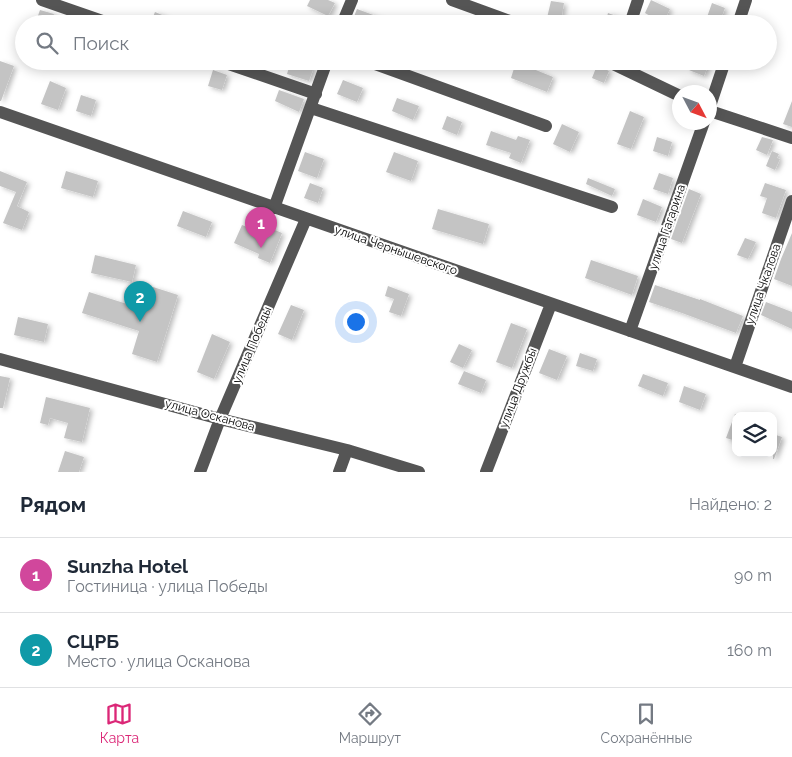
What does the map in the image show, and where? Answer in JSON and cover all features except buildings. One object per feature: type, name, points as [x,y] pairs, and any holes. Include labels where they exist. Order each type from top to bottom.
[{"type":"street","points":[[42,0],[85,15]]},
{"type":"street","points":[[346,15],[352,0]]},
{"type":"street","points":[[452,0],[493,15]]},
{"type":"street","points":[[633,15],[638,0]]},
{"type":"street","points":[[741,15],[746,0]]},
{"type":"street","points":[[246,70],[316,94]]},
{"type":"street","points":[[274,208],[324,70]]},
{"type":"street","points":[[392,70],[546,126]]},
{"type":"street","points":[[628,70],[672,92]]},
{"type":"street","points":[[717,85],[722,70]]},
{"type":"street","points":[[311,108],[612,207]]},
{"type":"street","name":"улица Чернышевского","points":[[0,112],[792,387]]},
{"type":"street","points":[[717,112],[792,138]]},
{"type":"street","name":"улица Гагарина","points":[[630,331],[701,130]]},
{"type":"street","name":"улица Чкалова","points":[[734,367],[792,201]]},
{"type":"street","name":"улица Победы","points":[[200,472],[220,419],[306,219]]},
{"type":"street","name":"улица Дружбы","points":[[486,472],[551,304]]},
{"type":"street","name":"улица Осканова","points":[[0,359],[220,419],[347,450],[420,472]]},
{"type":"street","points":[[339,472],[347,450]]},
{"type":"place","name":"Sunzha Hotel","points":[[261,248]]},
{"type":"place","name":"СЦРБ","points":[[140,322]]}]
